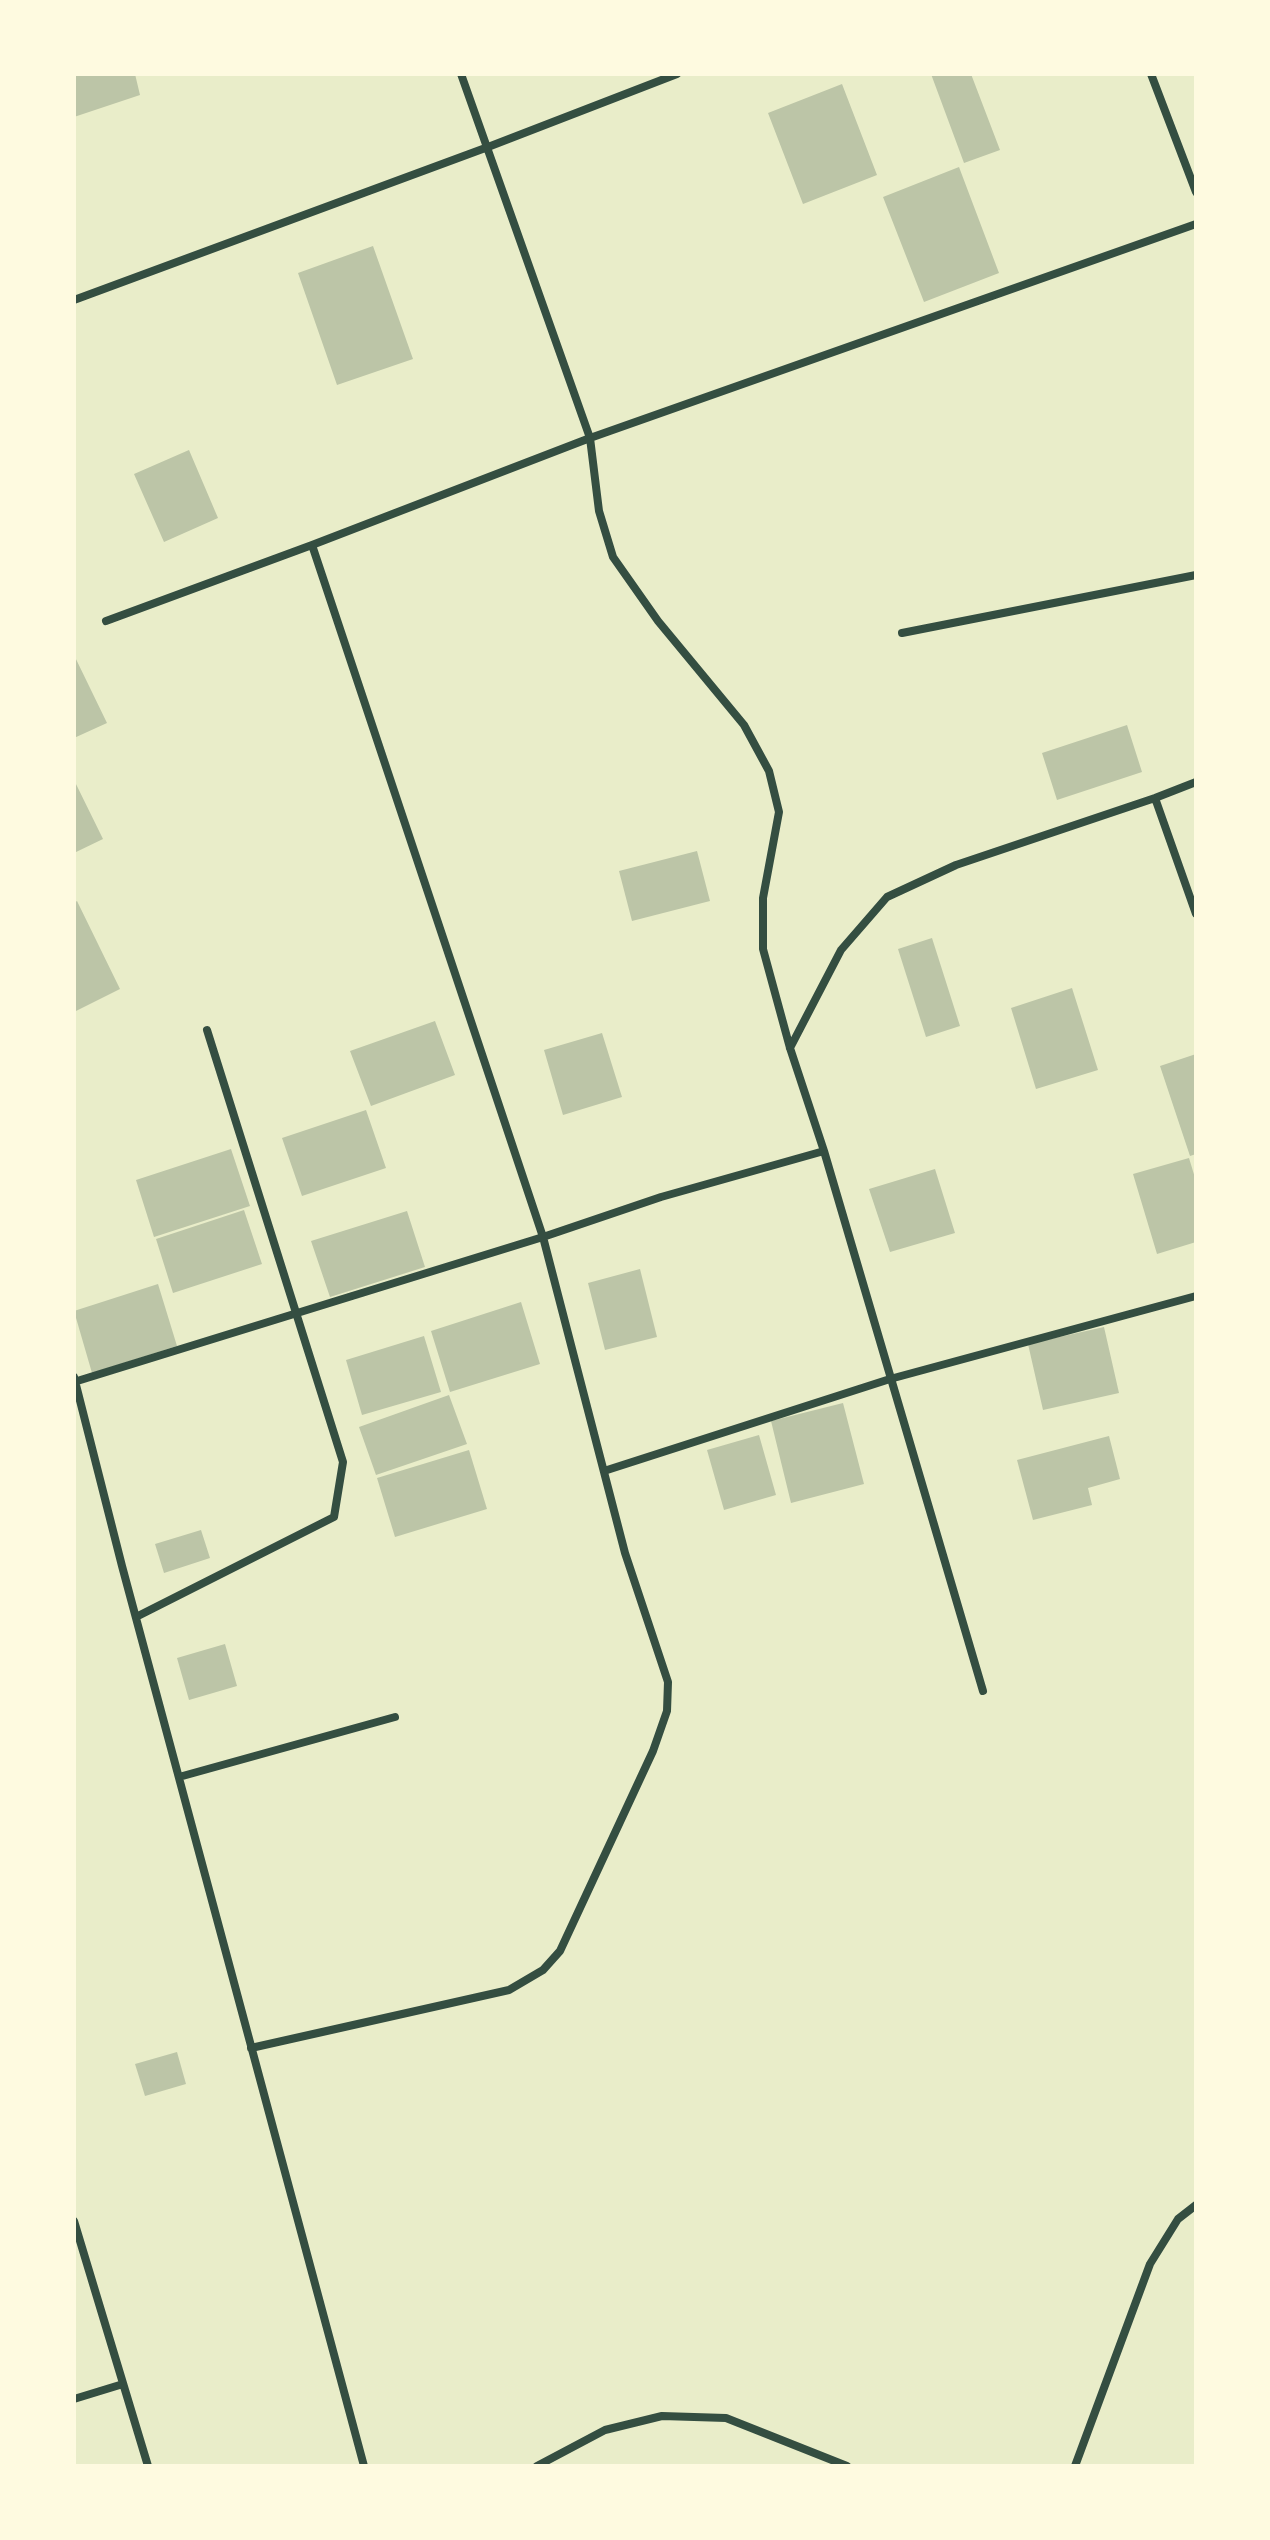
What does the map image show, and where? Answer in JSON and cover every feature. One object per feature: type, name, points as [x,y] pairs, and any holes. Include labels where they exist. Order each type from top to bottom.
[{"type":"street","points":[[461,74],[590,438],[599,511],[613,557],[658,621],[744,725],[769,771],[779,812],[763,898],[763,949],[983,1691]]},
{"type":"street","points":[[74,300],[677,74]]},
{"type":"street","points":[[1151,74],[1196,192]]},
{"type":"street","points":[[106,621],[590,438],[1196,224]]},
{"type":"street","points":[[251,2048],[509,1990],[543,1970],[560,1951],[653,1751],[667,1711],[668,1682],[625,1553],[543,1237],[312,545]]},
{"type":"street","points":[[902,633],[1196,575]]},
{"type":"street","points":[[790,1048],[841,950],[887,897],[956,865],[1196,782]]},
{"type":"street","points":[[1155,798],[1196,914]]},
{"type":"street","points":[[136,1617],[334,1517],[343,1462],[207,1030]]},
{"type":"street","points":[[364,2466],[75,1380],[296,1315],[661,1197],[824,1151]]},
{"type":"street","points":[[604,1471],[890,1379],[1196,1296]]},
{"type":"street","points":[[179,1777],[395,1717]]},
{"type":"street","points":[[1075,2466],[1150,2264],[1178,2219],[1196,2205]]},
{"type":"street","points":[[74,2221],[148,2466]]},
{"type":"street","points":[[74,2399],[123,2384]]},
{"type":"street","points":[[537,2466],[605,2430],[662,2416],[726,2418],[847,2466]]},
{"type":"building","points":[[74,74],[135,74],[140,95],[74,117]]},
{"type":"building","points":[[931,74],[971,74],[1000,150],[964,163]]},
{"type":"building","points":[[842,84],[877,175],[803,204],[768,113]]},
{"type":"building","points":[[959,167],[999,273],[924,302],[883,197]]},
{"type":"building","points":[[373,246],[413,359],[337,385],[298,273]]},
{"type":"building","points":[[189,450],[218,518],[164,542],[134,474]]},
{"type":"building","points":[[74,655],[107,723],[74,738]]},
{"type":"building","points":[[1127,725],[1142,772],[1057,800],[1042,753]]},
{"type":"building","points":[[74,780],[103,839],[74,853]]},
{"type":"building","points":[[697,851],[710,901],[632,921],[619,871]]},
{"type":"building","points":[[77,901],[120,989],[74,1012],[74,903]]},
{"type":"building","points":[[932,938],[960,1026],[926,1037],[898,949]]},
{"type":"building","points":[[1072,988],[1098,1070],[1036,1089],[1011,1008]]},
{"type":"building","points":[[435,1021],[455,1075],[371,1106],[350,1051]]},
{"type":"building","points":[[602,1033],[622,1097],[563,1115],[544,1050]]},
{"type":"building","points":[[1196,1054],[1196,1154],[1190,1156],[1160,1066]]},
{"type":"building","points":[[366,1110],[386,1168],[302,1196],[282,1138]]},
{"type":"building","points":[[231,1149],[250,1206],[154,1237],[136,1180]]},
{"type":"building","points":[[1189,1158],[1196,1181],[1196,1242],[1157,1254],[1133,1174]]},
{"type":"building","points":[[935,1169],[955,1233],[890,1252],[869,1189]]},
{"type":"building","points":[[244,1210],[262,1264],[173,1293],[156,1239]]},
{"type":"building","points":[[407,1211],[425,1267],[330,1297],[311,1241]]},
{"type":"building","points":[[640,1269],[657,1337],[605,1350],[588,1283]]},
{"type":"building","points":[[158,1284],[177,1346],[92,1373],[74,1311]]},
{"type":"building","points":[[521,1302],[540,1364],[450,1392],[431,1331]]},
{"type":"building","points":[[1104,1327],[1119,1393],[1043,1410],[1028,1344]]},
{"type":"building","points":[[424,1336],[441,1392],[362,1415],[346,1360]]},
{"type":"building","points":[[449,1395],[467,1444],[376,1475],[359,1427]]},
{"type":"building","points":[[843,1403],[864,1484],[791,1503],[771,1421]]},
{"type":"building","points":[[759,1435],[776,1495],[724,1510],[707,1450]]},
{"type":"building","points":[[1109,1436],[1120,1479],[1088,1488],[1092,1505],[1033,1520],[1017,1460]]},
{"type":"building","points":[[469,1450],[487,1509],[395,1537],[377,1478]]},
{"type":"building","points":[[201,1530],[210,1558],[164,1573],[155,1544]]},
{"type":"building","points":[[225,1644],[237,1686],[189,1700],[177,1658]]},
{"type":"building","points":[[177,2052],[186,2084],[145,2096],[135,2064]]}]
